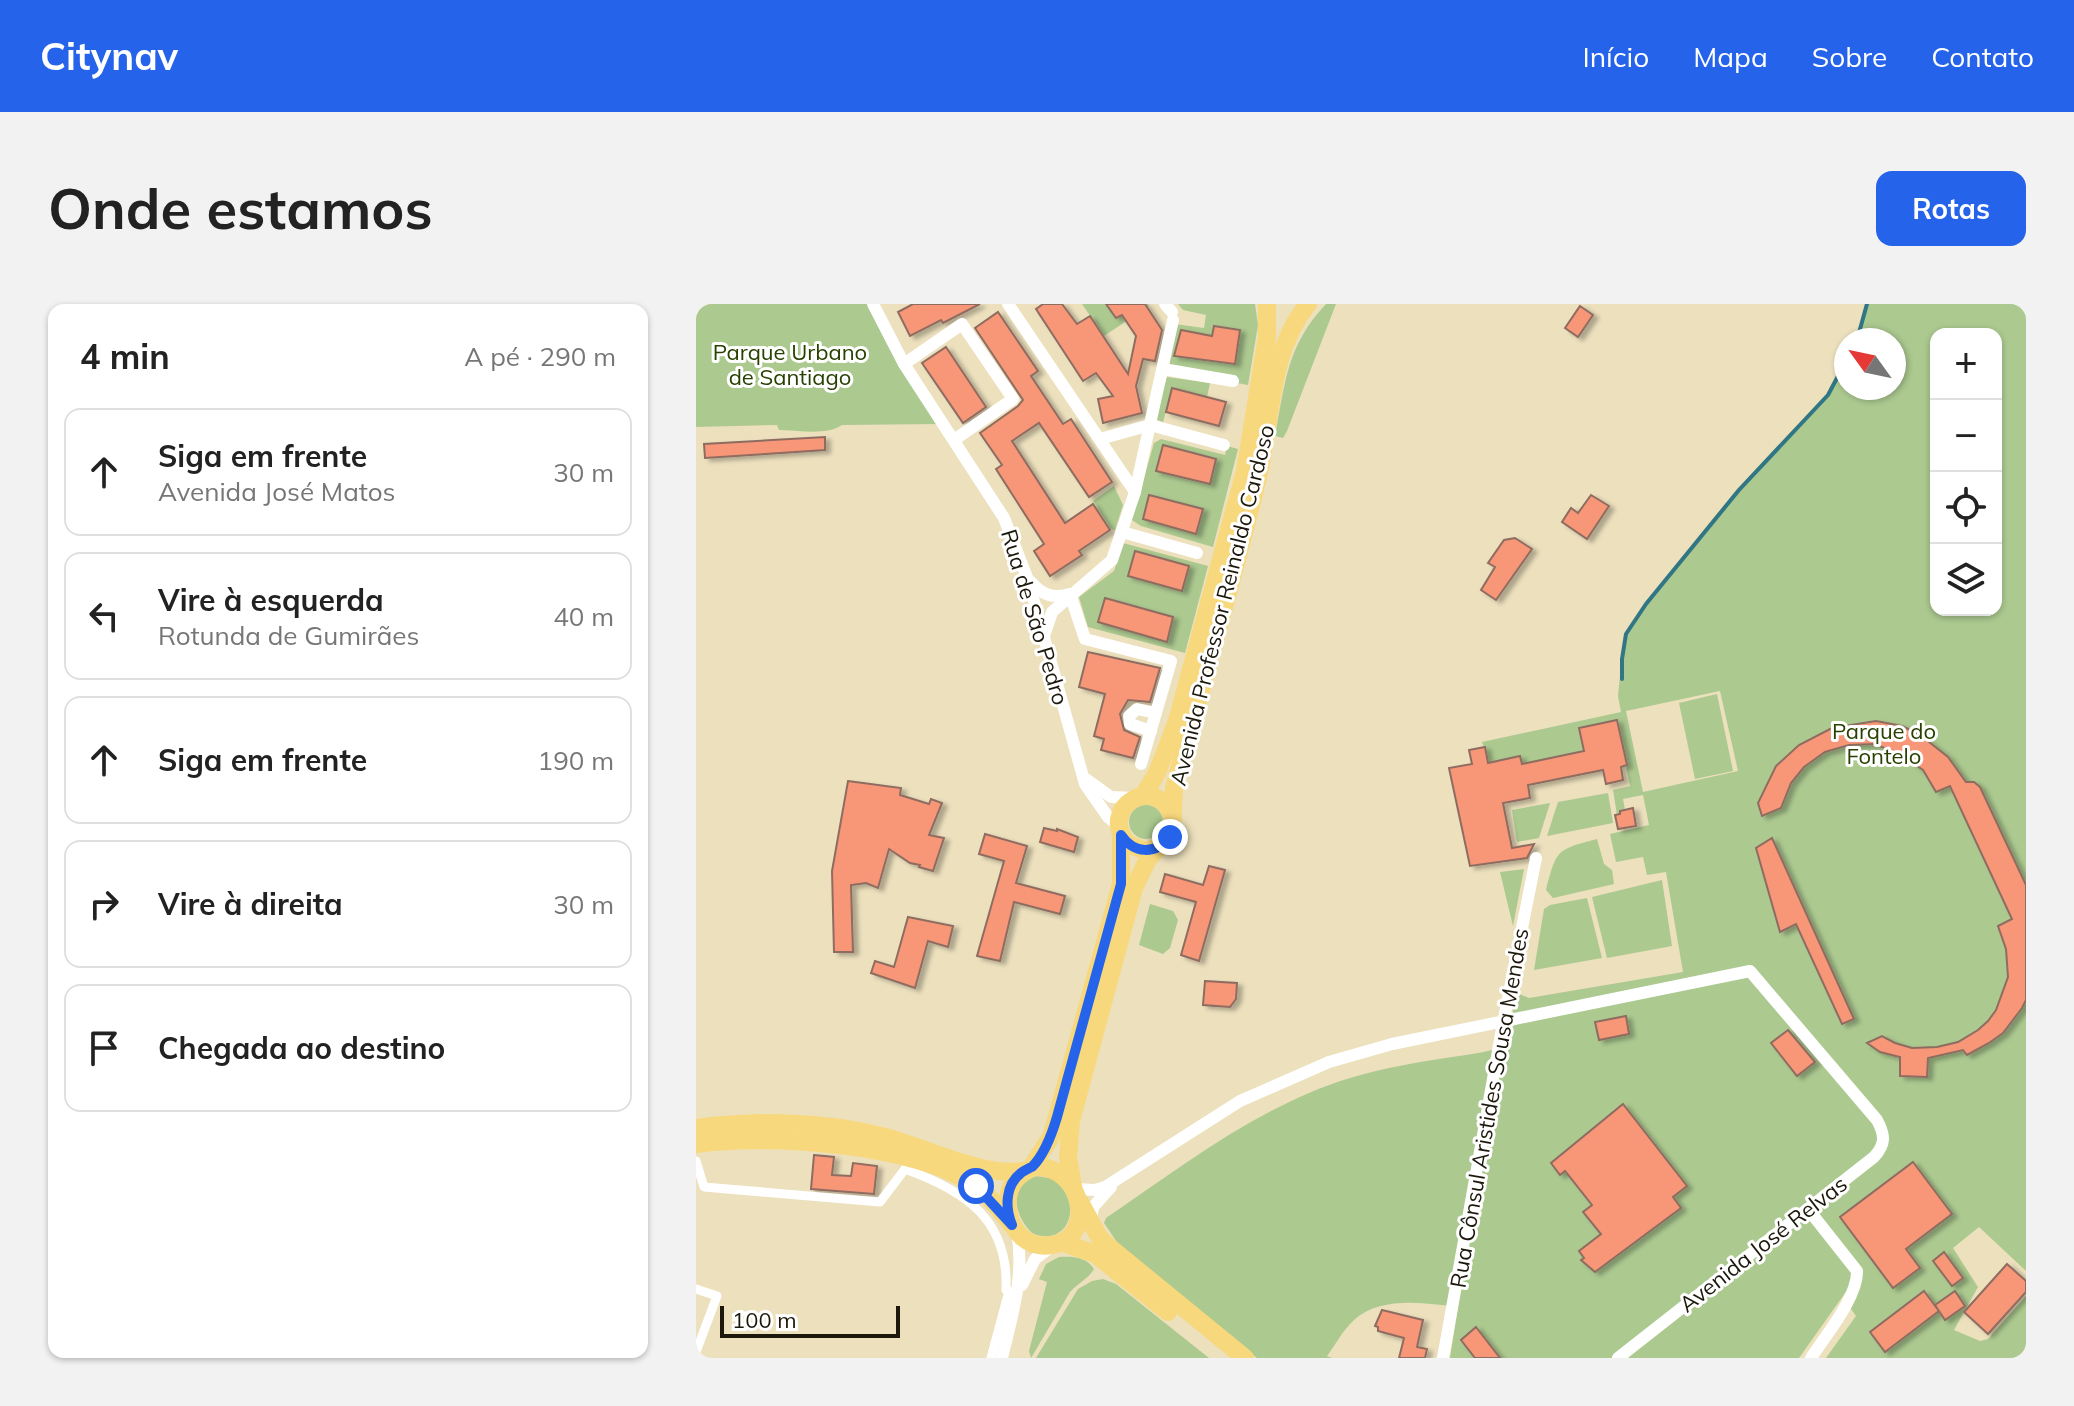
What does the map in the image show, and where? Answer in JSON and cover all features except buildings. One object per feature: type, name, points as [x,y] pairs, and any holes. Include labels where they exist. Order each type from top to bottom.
[{"type":"main road","name":"Avenida Professor Reinaldo Cardoso","points":[[1139,797],[1157,773],[1177,721],[1245,471],[1267,337],[1267,304]]},
{"type":"main road","points":[[1279,304],[1290,307],[1306,304]]},
{"type":"main road","name":"Avenida Professor Reinaldo Cardoso","points":[[1173,818],[1174,788],[1259,474],[1280,357],[1287,335],[1306,304]]},
{"type":"main road","points":[[1014,1228],[1007,1209],[1009,1192],[1014,1180],[1027,1170],[1051,1137],[1121,884],[1121,811],[1139,797],[1154,796],[1163,801],[1173,818],[1170,837],[1148,859],[1134,888],[1072,1116],[1068,1157],[1076,1214],[1111,1249],[1245,1358]]},
{"type":"main road","points":[[1120,830],[1128,844],[1140,850],[1160,847]]},
{"type":"main road","points":[[696,1128],[777,1124],[854,1130],[927,1149],[985,1170],[1008,1173],[1052,1168],[1065,1175],[1085,1249],[1225,1358]]},
{"type":"main road","points":[[696,1144],[732,1140],[793,1141],[854,1147],[945,1170],[972,1183],[1029,1243],[1076,1214]]},
{"type":"street","name":"Rua de São Pedro","points":[[873,304],[904,364],[1004,518],[1028,580],[1082,773],[1092,796],[1120,830]]},
{"type":"street","points":[[1008,304],[1135,492]]},
{"type":"street","points":[[1044,636],[1052,612],[1112,560],[1135,492],[1163,369],[1170,312]]},
{"type":"street","points":[[904,364],[962,324],[1013,399],[954,440]]},
{"type":"street","points":[[1163,369],[1233,381]]},
{"type":"street","points":[[1100,439],[1150,425],[1224,445]]},
{"type":"street","points":[[1122,532],[1197,553]]},
{"type":"street","points":[[1028,580],[1041,593],[1049,596],[1059,598],[1070,594]]},
{"type":"street","points":[[1070,594],[1085,639],[1171,661],[1141,764]]},
{"type":"street","points":[[1151,731],[1134,727],[1130,724],[1129,716],[1137,709],[1156,713]]},
{"type":"street","points":[[1082,773],[1111,797],[1139,797]]},
{"type":"street","name":"Rua Cônsul Aristides Sousa Mendes","points":[[1443,1358],[1536,858]]},
{"type":"street","name":"Avenida José Relvas","points":[[1503,1023],[1750,971],[1877,1120],[1884,1134],[1884,1143],[1879,1152],[1618,1358]]},
{"type":"street","points":[[1076,1214],[1116,1182],[1240,1101],[1295,1075],[1361,1052],[1503,1023]]},
{"type":"street","points":[[696,1161],[704,1187],[880,1202],[905,1169],[960,1194],[991,1226],[1006,1262],[1006,1290],[1009,1291],[991,1358]]},
{"type":"street","points":[[1018,1295],[1035,1259],[1100,1190],[1116,1182]]},
{"type":"street","points":[[1808,1209],[1857,1271],[1855,1287],[1811,1358]]},
{"type":"street","points":[[1002,1358],[1018,1295],[1021,1262],[1014,1228]]},
{"type":"street","points":[[696,1289],[717,1296],[696,1352]]},
{"type":"green space","name":"Parque Urbano de Santiago","points":[[696,304],[870,304],[891,351],[938,424],[842,425],[812,432],[779,430],[777,425],[696,427]]},
{"type":"green space","points":[[1082,304],[1148,304],[1149,306],[1104,336]]},
{"type":"green space","points":[[1178,304],[1255,304],[1258,325],[1248,385],[1237,383],[1237,376],[1167,365],[1175,324],[1204,328],[1206,315],[1183,310]]},
{"type":"green space","points":[[1326,304],[1336,304],[1287,431],[1283,438],[1275,436],[1285,382],[1295,350]]},
{"type":"green space","name":"Parque do Fontelo","points":[[1865,304],[2026,304],[2026,1271],[1979,1227],[1953,1248],[1978,1287],[1954,1330],[1980,1341],[1988,1339],[2026,1296],[2026,1358],[1826,1358],[1856,1316],[1846,1302],[1850,1286],[1799,1358],[1450,1358],[1458,1307],[1403,1303],[1377,1307],[1354,1320],[1327,1356],[1332,1358],[1257,1358],[1121,1248],[1104,1223],[1106,1218],[1193,1158],[1284,1104],[1375,1071],[1505,1046],[1517,993],[1529,998],[1683,972],[1666,872],[1647,875],[1643,857],[1616,862],[1610,834],[1649,825],[1643,795],[1623,799],[1625,810],[1617,815],[1613,790],[1630,786],[1617,721],[1579,728],[1584,751],[1522,764],[1520,757],[1483,764],[1488,759],[1482,742],[1621,712],[1618,696],[1624,634],[1644,604],[1738,488],[1826,395],[1834,380],[1834,400],[1906,400],[1906,328],[1859,328]],"holes":[[[1720,691],[1738,771],[1643,792],[1626,711]]]},
{"type":"green space","points":[[1167,377],[1210,383],[1207,397],[1173,388],[1163,422],[1155,419]]},
{"type":"green space","points":[[1161,439],[1225,455],[1227,446],[1238,449],[1213,547],[1141,526],[1132,520],[1154,443]]},
{"type":"green space","points":[[1114,486],[1123,505],[1115,530],[1111,529],[1093,501]]},
{"type":"green space","points":[[1123,543],[1208,566],[1185,653],[1088,627],[1079,597],[1114,571]]},
{"type":"green space","points":[[1717,694],[1733,771],[1695,779],[1679,703]]},
{"type":"green space","points":[[1608,793],[1613,823],[1547,836],[1558,802]]},
{"type":"green space","points":[[1550,803],[1539,838],[1517,842],[1512,810]]},
{"type":"green space","points":[[1146,805],[1158,810],[1163,822],[1158,834],[1146,839],[1134,834],[1129,822],[1134,810]]},
{"type":"green space","points":[[1597,839],[1604,864],[1612,870],[1614,884],[1553,898],[1546,890],[1560,853]]},
{"type":"green space","points":[[1524,869],[1513,926],[1500,872]]},
{"type":"green space","points":[[1662,880],[1672,946],[1607,958],[1592,897]]},
{"type":"green space","points":[[1587,898],[1602,958],[1534,970],[1544,909]]},
{"type":"green space","points":[[1150,904],[1173,911],[1178,920],[1170,948],[1163,954],[1139,945]]},
{"type":"green space","points":[[1036,1176],[1056,1179],[1068,1199],[1070,1211],[1066,1225],[1061,1231],[1048,1236],[1032,1233],[1018,1210],[1021,1187]]},
{"type":"green space","points":[[1059,1257],[1083,1260],[1094,1269],[1070,1292],[1031,1358],[1029,1351],[1047,1282],[1039,1279],[1046,1264]]},
{"type":"green space","points":[[1103,1279],[1116,1284],[1209,1358],[1036,1358],[1078,1289]]},
{"type":"waterway","points":[[1860,328],[1867,304]]},
{"type":"waterway","points":[[1622,679],[1626,634],[1646,604],[1739,490],[1828,395],[1834,384]]},
{"type":"route","points":[[976,1186],[1012,1225],[1007,1209],[1011,1186],[1019,1175],[1031,1168],[1051,1137],[1057,1117],[1121,884],[1121,835],[1128,844],[1145,851],[1160,847],[1170,837]]}]
